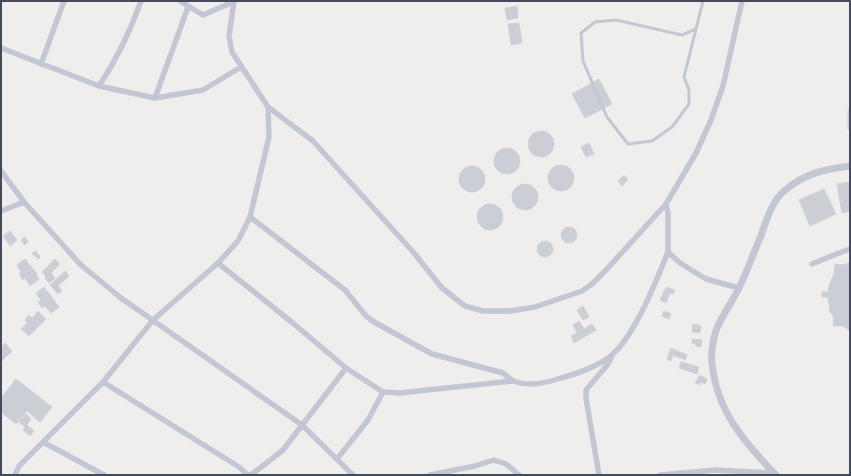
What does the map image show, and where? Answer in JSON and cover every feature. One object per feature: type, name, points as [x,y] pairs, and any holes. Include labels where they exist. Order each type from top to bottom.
[{"type":"street","points":[[41,64],[64,1]]},
{"type":"street","points":[[99,86],[113,64],[132,26],[141,1]]},
{"type":"street","points":[[180,1],[203,15],[234,1]]},
{"type":"street","points":[[234,1],[229,36],[232,52],[261,94],[268,107],[313,140],[414,253],[442,288],[465,306],[483,310],[510,311],[534,307],[582,291],[592,284],[607,269],[666,204],[696,153],[711,120],[723,86],[742,1]]},
{"type":"street","points":[[155,98],[188,7]]},
{"type":"street","points":[[1,48],[99,86],[155,98],[203,90],[241,67]]},
{"type":"street","points":[[15,475],[19,466],[103,382],[154,320],[218,262],[238,241],[250,217],[269,137],[268,107]]},
{"type":"street","points":[[774,474],[731,423],[722,405],[716,386],[712,363],[712,348],[717,329],[739,288],[772,208],[782,193],[796,181],[817,172],[850,166]]},
{"type":"street","points":[[1,171],[24,202],[81,265],[121,298],[302,425],[353,475]]},
{"type":"street","points":[[1,211],[24,202]]},
{"type":"street","points":[[250,217],[345,290],[366,316],[374,322],[432,354],[503,373],[513,381],[521,384],[542,384],[580,373],[612,355],[620,347],[638,319],[668,252],[669,228],[666,204]]},
{"type":"street","points":[[812,264],[850,249]]},
{"type":"street","points":[[668,252],[680,263],[706,278],[739,288]]},
{"type":"street","points":[[218,262],[346,368],[383,392],[399,393],[513,381]]},
{"type":"street","points":[[599,475],[586,398],[586,390],[608,364],[612,355]]},
{"type":"street","points":[[251,475],[283,450],[346,368]]},
{"type":"street","points":[[103,382],[238,467],[248,475]]},
{"type":"street","points":[[337,459],[368,420],[383,392]]},
{"type":"street","points":[[43,442],[104,475]]},
{"type":"street","points":[[430,475],[475,466],[494,460],[506,464],[518,475]]},
{"type":"street","points":[[660,475],[715,470],[734,470],[756,474],[774,474]]},
{"type":"lane","points":[[696,29],[682,35],[616,20],[595,22],[581,33],[583,61],[606,117],[628,144],[652,141],[672,127],[689,104],[689,90],[684,77],[696,29],[703,1]]},
{"type":"building","points":[[517,6],[518,18],[507,20],[505,8]]},
{"type":"building","points":[[519,23],[522,43],[511,45],[508,24]]},
{"type":"building","points":[[599,79],[612,104],[585,118],[572,94]]},
{"type":"building","points":[[848,109],[850,109],[850,130],[848,130]]},
{"type":"building","points":[[541,131],[550,135],[554,144],[550,153],[541,157],[532,153],[528,144],[532,135]]},
{"type":"building","points":[[589,143],[594,154],[586,157],[581,147]]},
{"type":"building","points":[[507,148],[516,152],[520,161],[516,170],[507,174],[498,170],[494,161],[498,152]]},
{"type":"building","points":[[561,165],[570,169],[574,178],[570,187],[561,191],[552,187],[548,178],[552,169]]},
{"type":"building","points":[[472,166],[481,170],[485,179],[481,188],[472,192],[463,188],[459,179],[463,170]]},
{"type":"building","points":[[624,175],[628,179],[622,186],[618,181]]},
{"type":"building","points":[[850,182],[850,211],[842,213],[837,184]]},
{"type":"building","points":[[525,184],[534,188],[538,197],[534,206],[525,210],[516,206],[512,197],[516,188]]},
{"type":"building","points":[[824,189],[836,214],[810,226],[799,200]]},
{"type":"building","points":[[490,204],[499,208],[503,217],[499,226],[490,230],[481,226],[477,217],[481,208]]},
{"type":"building","points":[[566,227],[572,227],[577,232],[575,241],[572,243],[566,243],[561,238],[561,232]]},
{"type":"building","points":[[10,231],[17,240],[10,246],[3,236]]},
{"type":"building","points":[[25,237],[28,242],[25,245],[21,240]]},
{"type":"building","points":[[542,241],[548,241],[553,246],[551,255],[548,257],[542,257],[537,252],[537,246]]},
{"type":"building","points":[[35,251],[40,256],[39,259],[32,254]]},
{"type":"building","points":[[25,259],[37,274],[36,275],[39,279],[30,286],[25,278],[23,280],[19,274],[21,272],[17,265]]},
{"type":"building","points":[[55,259],[60,264],[51,273],[55,278],[49,283],[45,279],[46,277],[42,272]]},
{"type":"building","points":[[850,262],[850,331],[843,326],[833,326],[834,317],[830,312],[828,297],[822,297],[822,292],[828,292],[834,274],[835,264],[844,265]]},
{"type":"building","points":[[65,271],[69,276],[58,286],[62,291],[58,294],[50,285]]},
{"type":"building","points":[[44,287],[59,307],[51,313],[45,306],[42,308],[38,302],[41,300],[36,293]]},
{"type":"building","points":[[666,287],[675,290],[673,294],[670,293],[666,303],[660,300]]},
{"type":"building","points":[[583,306],[589,317],[583,320],[577,310]]},
{"type":"building","points":[[38,311],[46,319],[29,336],[21,329],[27,323],[25,320],[29,315],[32,318]]},
{"type":"building","points":[[664,311],[671,314],[669,319],[662,316]]},
{"type":"building","points":[[579,321],[584,329],[592,324],[596,330],[574,343],[571,336],[577,333],[573,325]]},
{"type":"building","points":[[693,324],[701,326],[700,333],[692,332]]},
{"type":"building","points":[[692,339],[702,340],[701,347],[692,343]]},
{"type":"building","points":[[5,343],[12,351],[1,362],[1,347]]},
{"type":"building","points":[[671,348],[687,355],[685,360],[673,355],[671,361],[667,359]]},
{"type":"building","points":[[681,362],[699,367],[697,374],[679,368]]},
{"type":"building","points":[[700,375],[707,379],[705,384],[701,382],[700,385],[695,383]]},
{"type":"building","points":[[16,379],[52,407],[40,422],[27,411],[16,424],[1,412],[1,398]]},
{"type":"building","points":[[26,414],[31,419],[25,427],[19,422]]},
{"type":"building","points":[[27,425],[34,431],[30,436],[23,430]]}]
